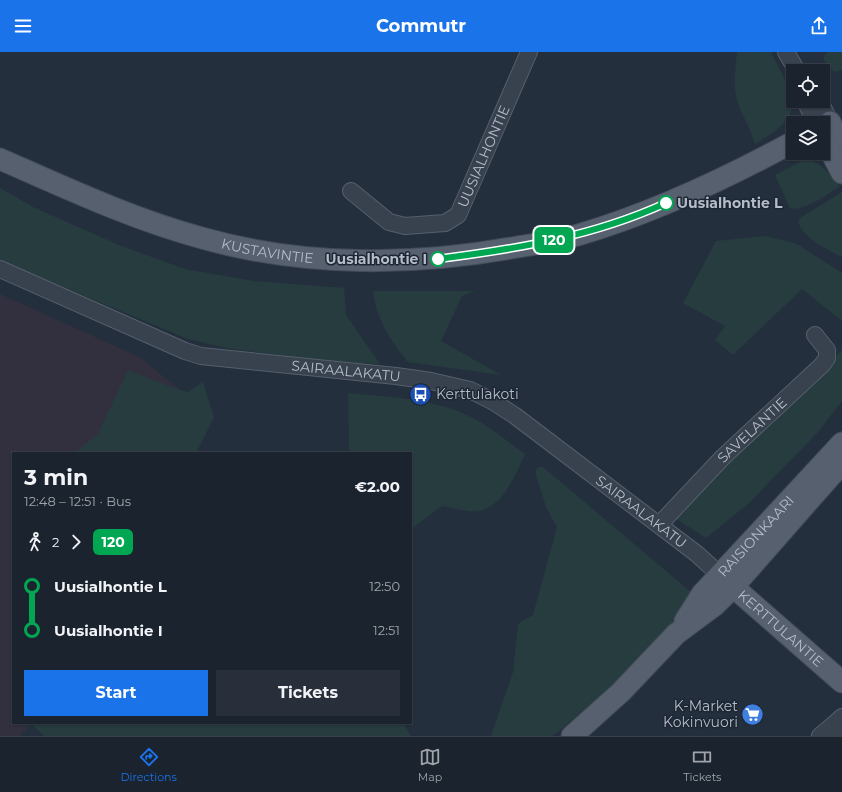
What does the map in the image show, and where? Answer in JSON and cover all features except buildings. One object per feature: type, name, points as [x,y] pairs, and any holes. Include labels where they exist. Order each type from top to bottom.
[{"type":"main road","points":[[830,130],[842,148]]},
{"type":"main road","points":[[830,135],[842,173]]},
{"type":"main road","name":"KUSTAVINTIE","points":[[0,159],[108,206],[156,224],[204,239],[253,249],[304,256],[396,260],[438,259],[486,253],[576,235],[630,218],[658,207],[701,188],[786,146]]},
{"type":"main road","name":"RAISIONKAARI","points":[[572,736],[621,692],[676,634],[715,605],[727,581],[842,443]]},
{"type":"main road","name":"RAISIONKAARI","points":[[727,581],[842,463]]},
{"type":"main road","name":"KERTTULANTIE","points":[[727,581],[842,682]]},
{"type":"street","name":"UUSIALHONTIE","points":[[351,191],[389,222],[405,226],[445,223],[458,215],[529,52]]},
{"type":"street","points":[[786,52],[793,64]]},
{"type":"street","points":[[811,108],[819,116]]},
{"type":"street","name":"SAIRAALAKATU","points":[[0,269],[185,351],[201,356],[396,376],[451,384],[470,390],[514,414],[660,525],[727,581]]},
{"type":"street","name":"SAVELANTIE","points":[[660,525],[724,457],[822,365],[827,358],[827,350],[815,335]]},
{"type":"shaded area","points":[[0,294],[139,357],[214,417],[196,452],[12,452],[12,724],[31,724],[19,736],[0,736]]},
{"type":"green space","points":[[737,52],[771,52],[786,82],[786,108],[791,108],[790,113],[788,116],[786,116],[784,123],[755,144],[737,102],[735,88]]},
{"type":"green space","points":[[827,52],[842,52],[842,70],[834,72],[830,68],[830,64],[827,64],[823,58]]},
{"type":"green space","points":[[804,160],[808,160],[816,163],[825,170],[840,187],[809,205],[796,209],[790,208],[775,175]]},
{"type":"green space","points":[[0,188],[33,207],[119,245],[185,269],[254,281],[344,288],[346,315],[380,364],[332,362],[226,348],[188,339],[0,261]]},
{"type":"green space","points":[[842,192],[842,257],[823,247],[809,237],[800,227],[798,221],[803,216]]},
{"type":"green space","points":[[765,236],[797,244],[842,273],[842,321],[802,289],[733,355],[715,340],[725,326],[683,303],[716,241]]},
{"type":"green space","points":[[373,291],[475,291],[462,296],[441,341],[501,375],[408,362],[385,329],[377,311]]},
{"type":"green space","points":[[842,350],[842,401],[818,432],[748,504],[706,538],[675,518],[761,429]]},
{"type":"green space","points":[[128,370],[188,392],[203,382],[214,417],[196,452],[75,452],[98,434]]},
{"type":"green space","points":[[348,393],[396,397],[427,402],[458,411],[486,426],[525,454],[508,488],[496,502],[489,507],[480,511],[472,511],[442,506],[412,528],[412,452],[349,452]]},
{"type":"green space","points":[[538,467],[543,467],[691,592],[681,611],[668,630],[651,649],[612,686],[557,733],[552,736],[491,736],[513,672],[518,624],[533,615],[557,527],[546,507],[535,472]]},
{"type":"green space","points":[[31,724],[404,724],[411,736],[44,736]]},
{"type":"bus line","name":"120","points":[[438,259],[486,253],[576,235],[630,218],[666,203]]},
{"type":"place","name":"Uusialhontie L","points":[[666,203]]},
{"type":"place","name":"Uusialhontie I","points":[[438,259]]},
{"type":"place","name":"Kerttulakoti","points":[[421,394]]},
{"type":"place","name":"K-Market Kokinvuori","points":[[753,714]]}]
